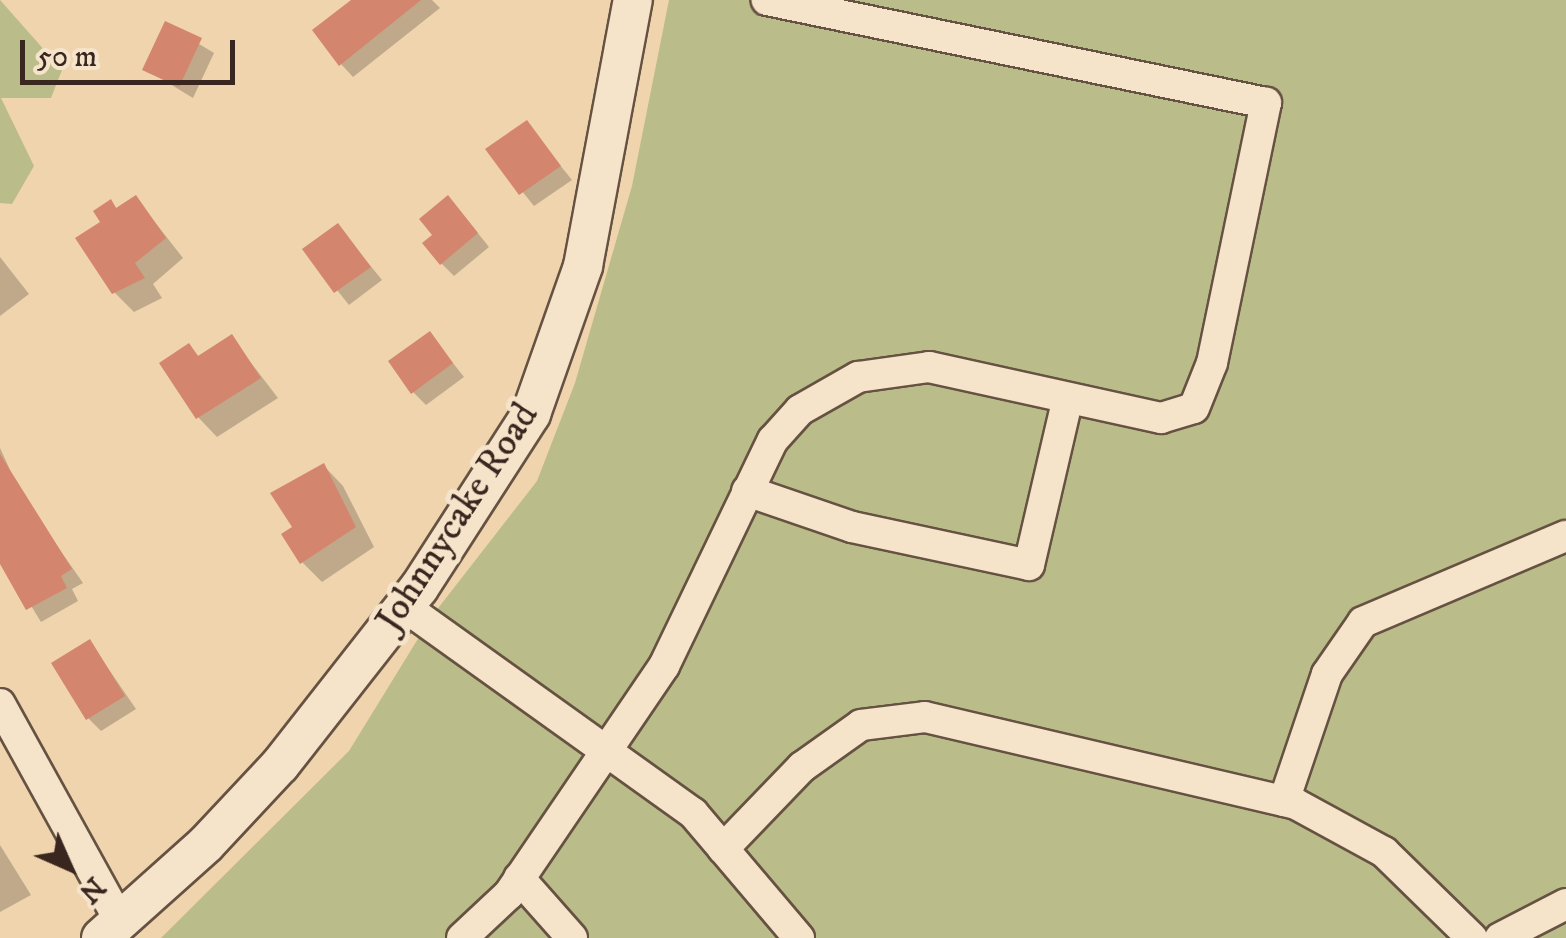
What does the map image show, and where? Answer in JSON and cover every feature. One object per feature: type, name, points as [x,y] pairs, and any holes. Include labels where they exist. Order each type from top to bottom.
[{"type":"street","name":"Johnnycake Road","points":[[110,929],[280,765],[405,607],[522,430],[560,342],[598,194],[633,0]]},
{"type":"street","points":[[462,938],[519,878],[664,666],[773,440],[800,410],[858,376],[929,367],[1161,418],[1194,408],[1212,363],[1266,103],[766,0]]},
{"type":"street","points":[[748,490],[852,528],[1028,565],[1068,398]]},
{"type":"street","points":[[1284,801],[1327,674],[1363,622],[1566,536]]},
{"type":"street","points":[[405,607],[693,813],[799,938]]},
{"type":"street","points":[[0,704],[110,929]]},
{"type":"street","points":[[723,848],[802,768],[860,725],[925,718],[1284,801],[1384,852],[1472,938]]},
{"type":"street","points":[[519,878],[572,938]]},
{"type":"street","points":[[1500,938],[1566,904]]},
{"type":"green space","points":[[0,0],[62,70],[51,98],[1,98],[34,166],[12,204],[0,203]]},
{"type":"green space","points":[[669,0],[1566,0],[1566,938],[161,938],[349,751],[432,616],[537,481],[575,383],[632,186]]},
{"type":"building","points":[[351,0],[421,0],[339,66],[312,30]]},
{"type":"building","points":[[165,21],[202,38],[179,87],[142,70]]},
{"type":"building","points":[[527,120],[561,166],[519,195],[485,149]]},
{"type":"building","points":[[136,195],[166,238],[135,263],[145,278],[112,294],[75,238],[100,222],[93,211],[111,199],[116,208]]},
{"type":"building","points":[[448,195],[478,233],[440,265],[422,243],[432,235],[419,219]]},
{"type":"building","points":[[338,223],[371,267],[334,293],[302,249]]},
{"type":"building","points":[[430,331],[453,363],[411,394],[388,361]]},
{"type":"building","points":[[232,334],[261,378],[196,419],[159,363],[189,343],[198,356]]},
{"type":"building","points":[[0,454],[72,569],[61,576],[67,588],[26,610],[0,564]]},
{"type":"building","points":[[324,463],[356,527],[300,564],[281,534],[292,527],[270,493]]},
{"type":"building","points":[[90,639],[125,696],[86,720],[51,663]]}]
